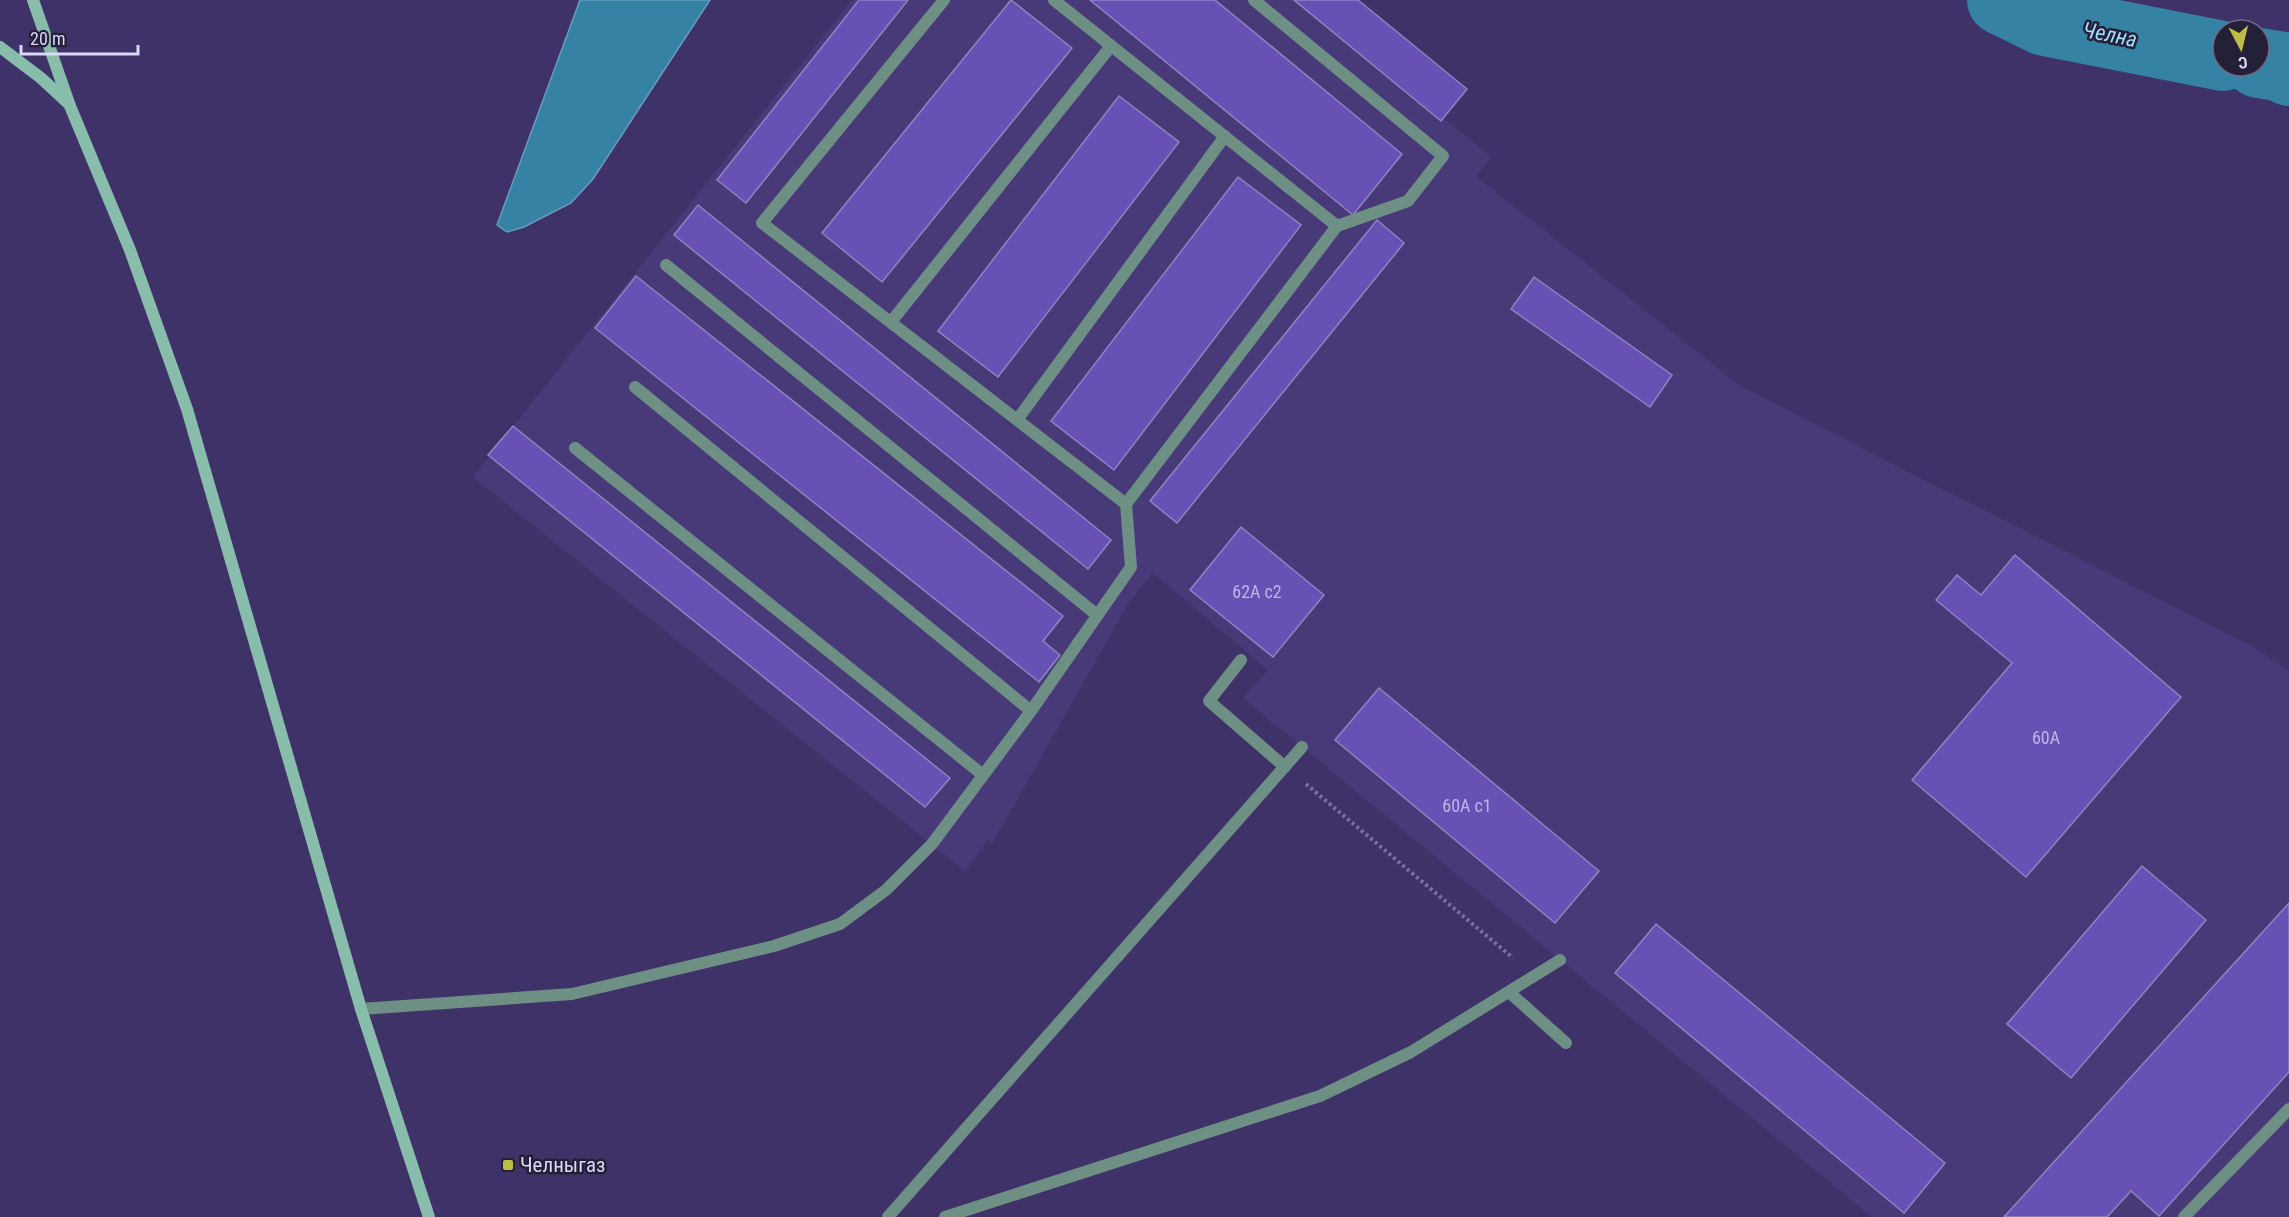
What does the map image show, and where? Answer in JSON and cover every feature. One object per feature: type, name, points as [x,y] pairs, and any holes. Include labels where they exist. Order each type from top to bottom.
[{"type":"main road","points":[[33,0],[70,105],[130,250],[187,409],[361,1009],[429,1217]]},
{"type":"main road","points":[[0,47],[70,105]]},
{"type":"lane","points":[[944,0],[762,223],[1126,504]]},
{"type":"lane","points":[[1054,0],[1338,226]]},
{"type":"lane","points":[[361,1009],[572,994],[774,946],[840,924],[886,890],[932,844],[1030,711],[1131,567],[1126,504],[1338,226],[1408,201],[1443,156],[1254,0]]},
{"type":"lane","points":[[891,322],[1111,46]]},
{"type":"lane","points":[[1017,420],[1225,136]]},
{"type":"lane","points":[[666,265],[1097,615]]},
{"type":"lane","points":[[635,387],[1030,711]]},
{"type":"lane","points":[[575,448],[983,775]]},
{"type":"lane","points":[[1241,660],[1209,701],[1286,766]]},
{"type":"lane","points":[[888,1217],[1302,747]]},
{"type":"lane","points":[[945,1217],[1320,1096],[1411,1052],[1560,960]]},
{"type":"lane","points":[[1509,992],[1566,1043]]},
{"type":"lane","points":[[2184,1217],[2289,1109]]},
{"type":"path","points":[[1286,766],[1535,976]]},
{"type":"shaded area","points":[[852,0],[1300,0],[1491,157],[1476,176],[1740,386],[2253,647],[2289,671],[2289,1217],[1872,1217],[1243,698],[1268,670],[1153,573],[1128,604],[992,844],[988,840],[965,871],[473,477]]},
{"type":"water","points":[[580,0],[710,0],[593,179],[571,203],[524,227],[507,232],[497,225]]},
{"type":"building","points":[[859,0],[908,0],[746,203],[717,180]]},
{"type":"building","points":[[1011,0],[1072,48],[882,282],[822,233]]},
{"type":"building","points":[[1090,0],[1215,0],[1402,154],[1353,215]]},
{"type":"building","points":[[1294,0],[1358,0],[1467,89],[1441,121]]},
{"type":"building","points":[[1119,96],[1179,142],[998,377],[938,331]]},
{"type":"building","points":[[1238,177],[1301,225],[1114,470],[1051,421]]},
{"type":"building","points":[[698,205],[1111,540],[1088,569],[674,235]]},
{"type":"building","points":[[1377,220],[1404,243],[1177,523],[1150,501]]},
{"type":"building","points":[[636,276],[1063,616],[1043,641],[1060,655],[1039,682],[595,328]]},
{"type":"building","points":[[1534,277],[1672,375],[1650,407],[1511,309]]},
{"type":"building","points":[[513,426],[950,778],[925,807],[488,455]]},
{"type":"building","points":[[1241,527],[1324,595],[1273,657],[1190,590]]},
{"type":"building","points":[[2015,555],[2181,697],[2026,877],[1912,780],[2012,663],[1936,600],[1957,575],[1981,595]]},
{"type":"building","points":[[1379,688],[1599,871],[1555,923],[1335,740]]},
{"type":"building","points":[[2142,866],[2206,920],[2071,1078],[2007,1024]]},
{"type":"building","points":[[2289,903],[2289,1072],[2159,1216],[2131,1191],[2107,1217],[2004,1217]]},
{"type":"building","points":[[1656,924],[1945,1163],[1904,1213],[1615,973]]},
{"type":"waterway","name":"Челна","points":[[2002,0],[2045,21],[2211,54]]},
{"type":"waterway","name":"Челна","points":[[2271,65],[2284,67],[2289,71]]},
{"type":"place","name":"Челныгаз","points":[[508,1165]]}]
